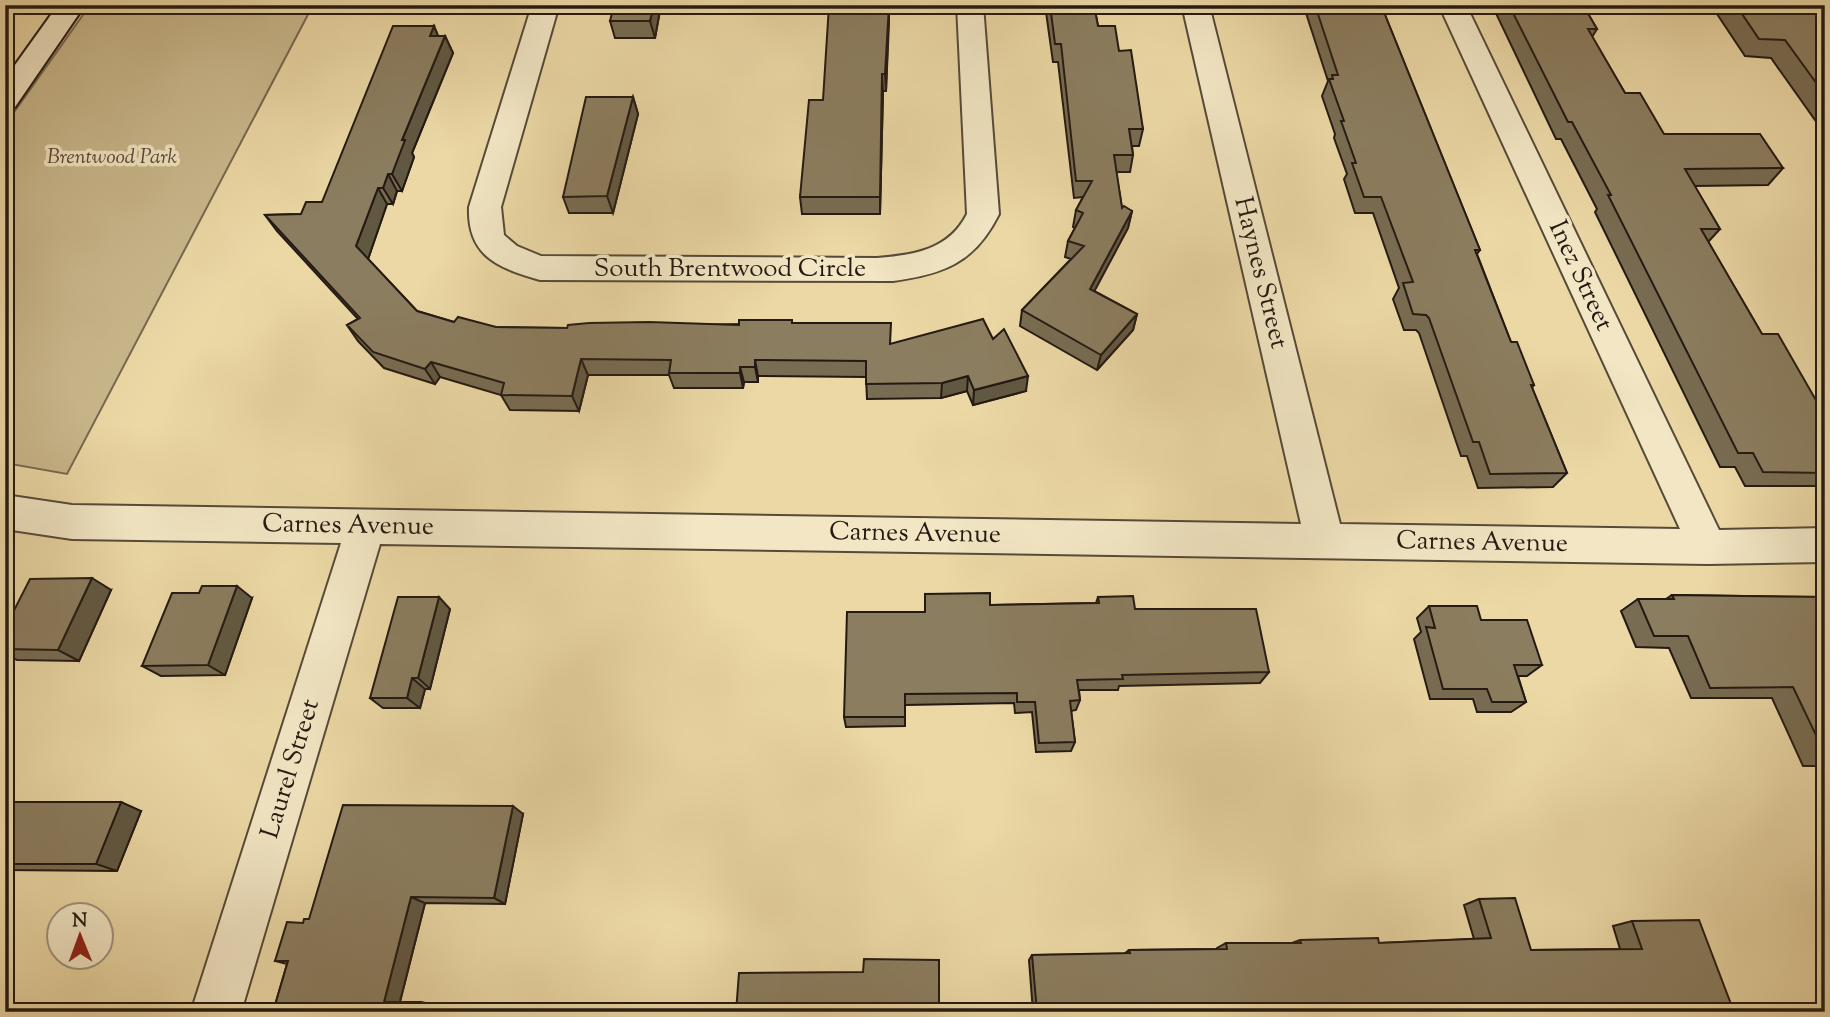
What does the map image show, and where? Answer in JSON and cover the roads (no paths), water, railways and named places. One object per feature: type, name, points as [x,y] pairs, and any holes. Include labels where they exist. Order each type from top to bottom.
[{"type":"street","points":[[5,100],[72,5]]},
{"type":"street","name":"South Brentwood Circle","points":[[546,5],[485,207],[486,236],[497,249],[515,260],[540,268],[877,270],[911,267],[936,260],[962,245],[977,230],[983,214],[970,5]]},
{"type":"street","name":"Haynes Street","points":[[1195,5],[1325,541]]},
{"type":"street","name":"Inez Street","points":[[1452,5],[1708,547]]},
{"type":"street","name":"Carnes Avenue","points":[[5,512],[72,522],[1708,547],[1825,545]]},
{"type":"street","name":"Laurel Street","points":[[216,1012],[366,526]]},
{"type":"park label","name":"Brentwood Park","points":[[112,158]]}]
